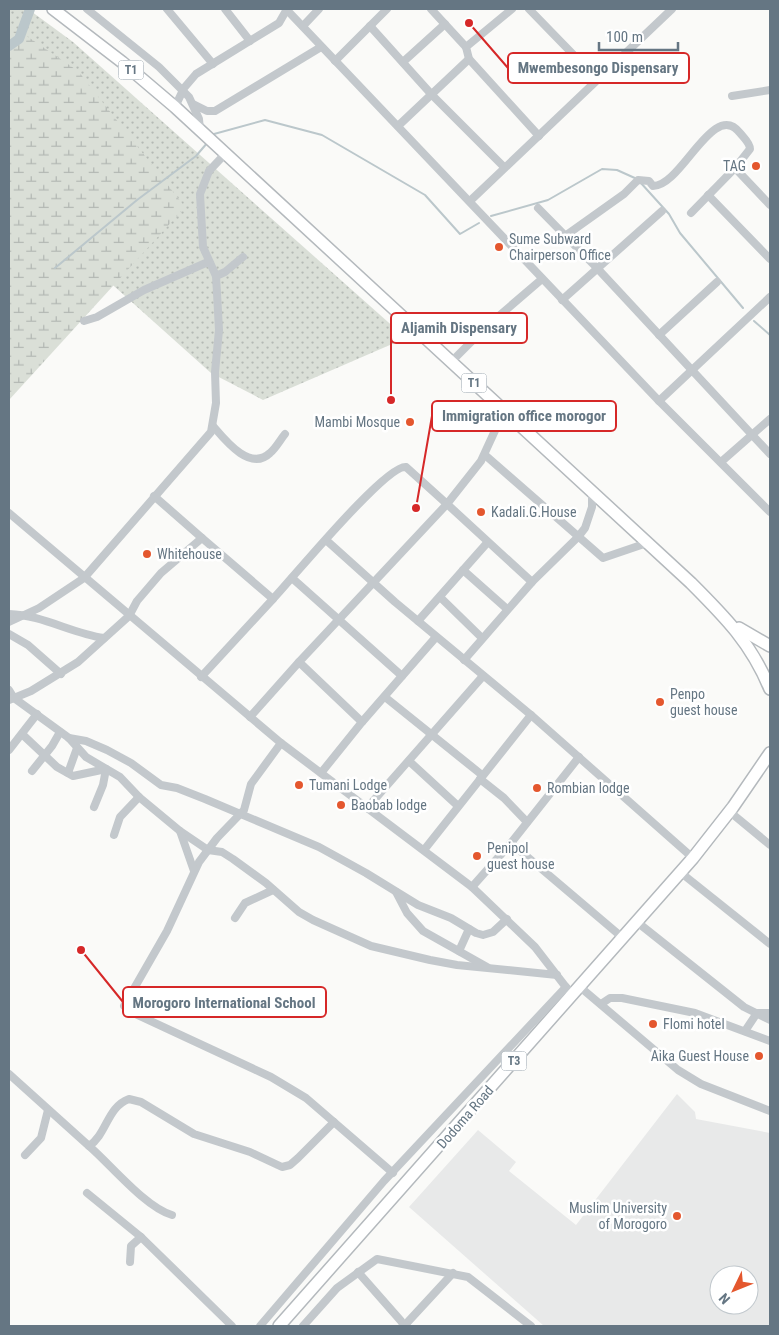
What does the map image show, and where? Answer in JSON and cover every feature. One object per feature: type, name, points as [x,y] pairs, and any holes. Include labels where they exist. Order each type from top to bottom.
[{"type":"highway","name":"T1","points":[[53,9],[122,62],[175,107],[647,543],[731,623],[753,653],[770,687]]},
{"type":"highway","name":"T1","points":[[731,623],[770,646]]},
{"type":"highway","name":"T1","points":[[770,674],[770,687]]},
{"type":"highway","name":"Dodoma Road","points":[[279,1326],[573,990],[623,938],[693,858],[730,812],[770,753]]},
{"type":"highway","name":"Dodoma Road","points":[[745,791],[770,764]]},
{"type":"street","points":[[87,9],[155,64],[183,91],[193,104],[202,133]]},
{"type":"street","points":[[167,9],[213,64]]},
{"type":"street","points":[[225,9],[250,41]]},
{"type":"street","points":[[175,107],[183,91],[196,74],[279,23],[287,9],[321,48],[470,201],[562,300],[770,512]]},
{"type":"street","points":[[303,26],[319,9]]},
{"type":"street","points":[[335,61],[387,9]]},
{"type":"street","points":[[430,9],[466,46],[469,59],[539,136]]},
{"type":"street","points":[[466,46],[512,9]]},
{"type":"street","points":[[529,9],[597,79]]},
{"type":"street","points":[[470,201],[672,9]]},
{"type":"street","points":[[403,62],[445,24]]},
{"type":"street","points":[[370,26],[432,95],[504,167]]},
{"type":"street","points":[[193,104],[207,111],[215,111],[321,48]]},
{"type":"street","points":[[398,126],[469,59]]},
{"type":"street","points":[[732,96],[770,90]]},
{"type":"street","points":[[565,236],[624,194],[638,180],[649,182],[652,186],[666,183],[710,133],[723,124],[729,124],[737,129],[750,145],[748,155],[691,213]]},
{"type":"street","points":[[9,622],[40,608],[84,578],[154,496],[206,440],[213,426],[219,330],[216,276],[208,262],[202,237],[203,222],[200,194],[209,171],[225,154]]},
{"type":"street","points":[[735,168],[770,206]]},
{"type":"street","points":[[708,195],[770,258]]},
{"type":"street","points":[[538,208],[597,268],[770,454]]},
{"type":"street","points":[[562,300],[662,211]]},
{"type":"street","points":[[216,276],[225,272],[243,257]]},
{"type":"street","points":[[84,321],[97,317],[144,290],[208,262]]},
{"type":"street","points":[[451,362],[486,327],[542,279]]},
{"type":"street","points":[[659,335],[717,282]]},
{"type":"street","points":[[659,401],[770,297]]},
{"type":"street","points":[[250,717],[338,619],[447,504],[485,455],[504,411]]},
{"type":"street","points":[[721,462],[770,419]]},
{"type":"street","points":[[213,426],[242,455],[250,458],[262,458],[270,454],[285,434]]},
{"type":"street","points":[[485,455],[603,558],[647,543]]},
{"type":"street","points":[[202,677],[379,483],[398,468],[406,468],[532,582]]},
{"type":"street","points":[[464,660],[507,609],[585,528],[592,507],[592,491]]},
{"type":"street","points":[[154,496],[273,599]]},
{"type":"street","points":[[9,513],[281,743],[472,887],[535,947],[556,975],[573,990],[600,1004],[654,1052],[702,1084],[770,1111]]},
{"type":"street","points":[[11,699],[61,674],[104,638],[129,616],[137,601],[161,573],[202,538]]},
{"type":"street","points":[[326,540],[436,637],[532,715],[693,858]]},
{"type":"street","points":[[418,621],[487,543]]},
{"type":"street","points":[[463,570],[507,609]]},
{"type":"street","points":[[292,578],[402,676]]},
{"type":"street","points":[[440,598],[482,638]]},
{"type":"street","points":[[9,614],[21,615],[59,625],[83,635],[104,638]]},
{"type":"street","points":[[9,634],[28,644],[61,674]]},
{"type":"street","points":[[322,774],[362,722],[436,637]]},
{"type":"street","points":[[299,662],[362,722]]},
{"type":"street","points":[[368,808],[483,676]]},
{"type":"street","points":[[9,690],[11,699],[37,714],[69,738],[86,756],[120,777],[139,797],[180,831],[208,850],[225,854],[252,872],[306,916],[371,946],[457,965],[556,975]]},
{"type":"street","points":[[385,697],[481,777],[527,822]]},
{"type":"street","points":[[9,750],[37,714]]},
{"type":"street","points":[[424,850],[532,715]]},
{"type":"street","points":[[32,771],[45,756],[60,732]]},
{"type":"street","points":[[22,734],[45,756],[73,776],[106,769]]},
{"type":"street","points":[[69,738],[86,741],[106,750],[130,763],[161,786],[177,788],[241,813],[325,850],[418,905],[452,918],[469,929],[484,935],[493,932],[507,919]]},
{"type":"street","points":[[281,743],[251,784],[246,804],[241,813],[208,850],[194,871],[167,930],[138,984],[125,1000],[126,1009],[271,1077],[306,1098],[394,1173]]},
{"type":"street","points":[[68,773],[78,748]]},
{"type":"street","points":[[472,887],[511,842],[579,757]]},
{"type":"street","points":[[409,761],[458,806]]},
{"type":"street","points":[[94,807],[103,785],[106,769]]},
{"type":"street","points":[[103,785],[120,777]]},
{"type":"street","points":[[114,835],[120,817],[139,797]]},
{"type":"street","points":[[730,812],[770,845]]},
{"type":"street","points":[[180,831],[194,871]]},
{"type":"street","points":[[511,842],[623,938]]},
{"type":"street","points":[[680,872],[770,944]]},
{"type":"street","points":[[235,918],[245,903],[273,890]]},
{"type":"street","points":[[395,890],[407,913],[423,931],[490,969]]},
{"type":"street","points":[[637,922],[744,1006],[770,1020]]},
{"type":"street","points":[[459,951],[469,929]]},
{"type":"street","points":[[260,1326],[394,1173],[573,990]]},
{"type":"street","points":[[600,1004],[610,998],[622,998],[696,1013],[770,1039]]},
{"type":"street","points":[[758,1013],[770,1013]]},
{"type":"street","points":[[745,1031],[758,1013]]},
{"type":"street","points":[[9,1074],[149,1203],[163,1213],[172,1215]]},
{"type":"street","points":[[89,1146],[102,1131],[113,1110],[129,1099],[141,1102],[194,1134],[250,1152],[282,1167],[290,1165],[334,1122]]},
{"type":"street","points":[[25,1155],[41,1138],[48,1110]]},
{"type":"street","points":[[87,1193],[141,1237],[232,1326]]},
{"type":"street","points":[[130,1262],[131,1246],[141,1237]]},
{"type":"street","points":[[303,1326],[337,1288],[377,1259],[390,1261],[406,1267],[424,1267],[468,1277],[481,1285],[531,1326]]},
{"type":"street","points":[[358,1272],[404,1326],[453,1273]]},
{"type":"shaded area","name":"Muslim University of Morogoro","points":[[677,1094],[695,1112],[696,1119],[770,1133],[770,1326],[544,1326],[409,1207],[478,1130],[516,1162],[509,1171],[576,1225]]},
{"type":"green space","points":[[9,9],[28,9],[73,42],[406,338],[263,400],[211,373],[9,192]]},
{"type":"green space","points":[[9,24],[78,71],[185,207],[9,400]]},
{"type":"waterway","points":[[9,46],[19,39],[30,9]]},
{"type":"waterway","points":[[212,136],[265,120],[322,135],[425,195],[460,234],[479,223]]},
{"type":"waterway","points":[[55,268],[137,200],[196,156],[208,142]]},
{"type":"waterway","points":[[491,216],[548,200],[602,169],[617,170],[637,179]]},
{"type":"waterway","points":[[640,182],[669,214],[680,233],[743,308]]},
{"type":"waterway","points":[[754,321],[770,335]]},
{"type":"place","name":"Mwembesongo Dispensary","points":[[469,23]]},
{"type":"place","name":"TAG","points":[[756,166]]},
{"type":"place","name":"Sume Subward Chairperson Office","points":[[499,247]]},
{"type":"place","name":"Aljamih Dispensary","points":[[391,400]]},
{"type":"place","name":"Mambi Mosque","points":[[410,422]]},
{"type":"place","name":"Immigration office morogor","points":[[416,508]]},
{"type":"place","name":"Kadali.G.House","points":[[481,512]]},
{"type":"place","name":"Whitehouse","points":[[147,554]]},
{"type":"place","name":"Penpo guest house","points":[[660,702]]},
{"type":"place","name":"Tumani Lodge","points":[[299,785]]},
{"type":"place","name":"Rombian lodge","points":[[537,788]]},
{"type":"place","name":"Baobab lodge","points":[[341,805]]},
{"type":"place","name":"Penipol guest house","points":[[477,856]]},
{"type":"place","name":"Morogoro International School","points":[[81,950]]},
{"type":"place","name":"Flomi hotel","points":[[653,1024]]},
{"type":"place","name":"Aika Guest House","points":[[759,1056]]},
{"type":"place","name":"Muslim University of Morogoro","points":[[677,1216]]}]
